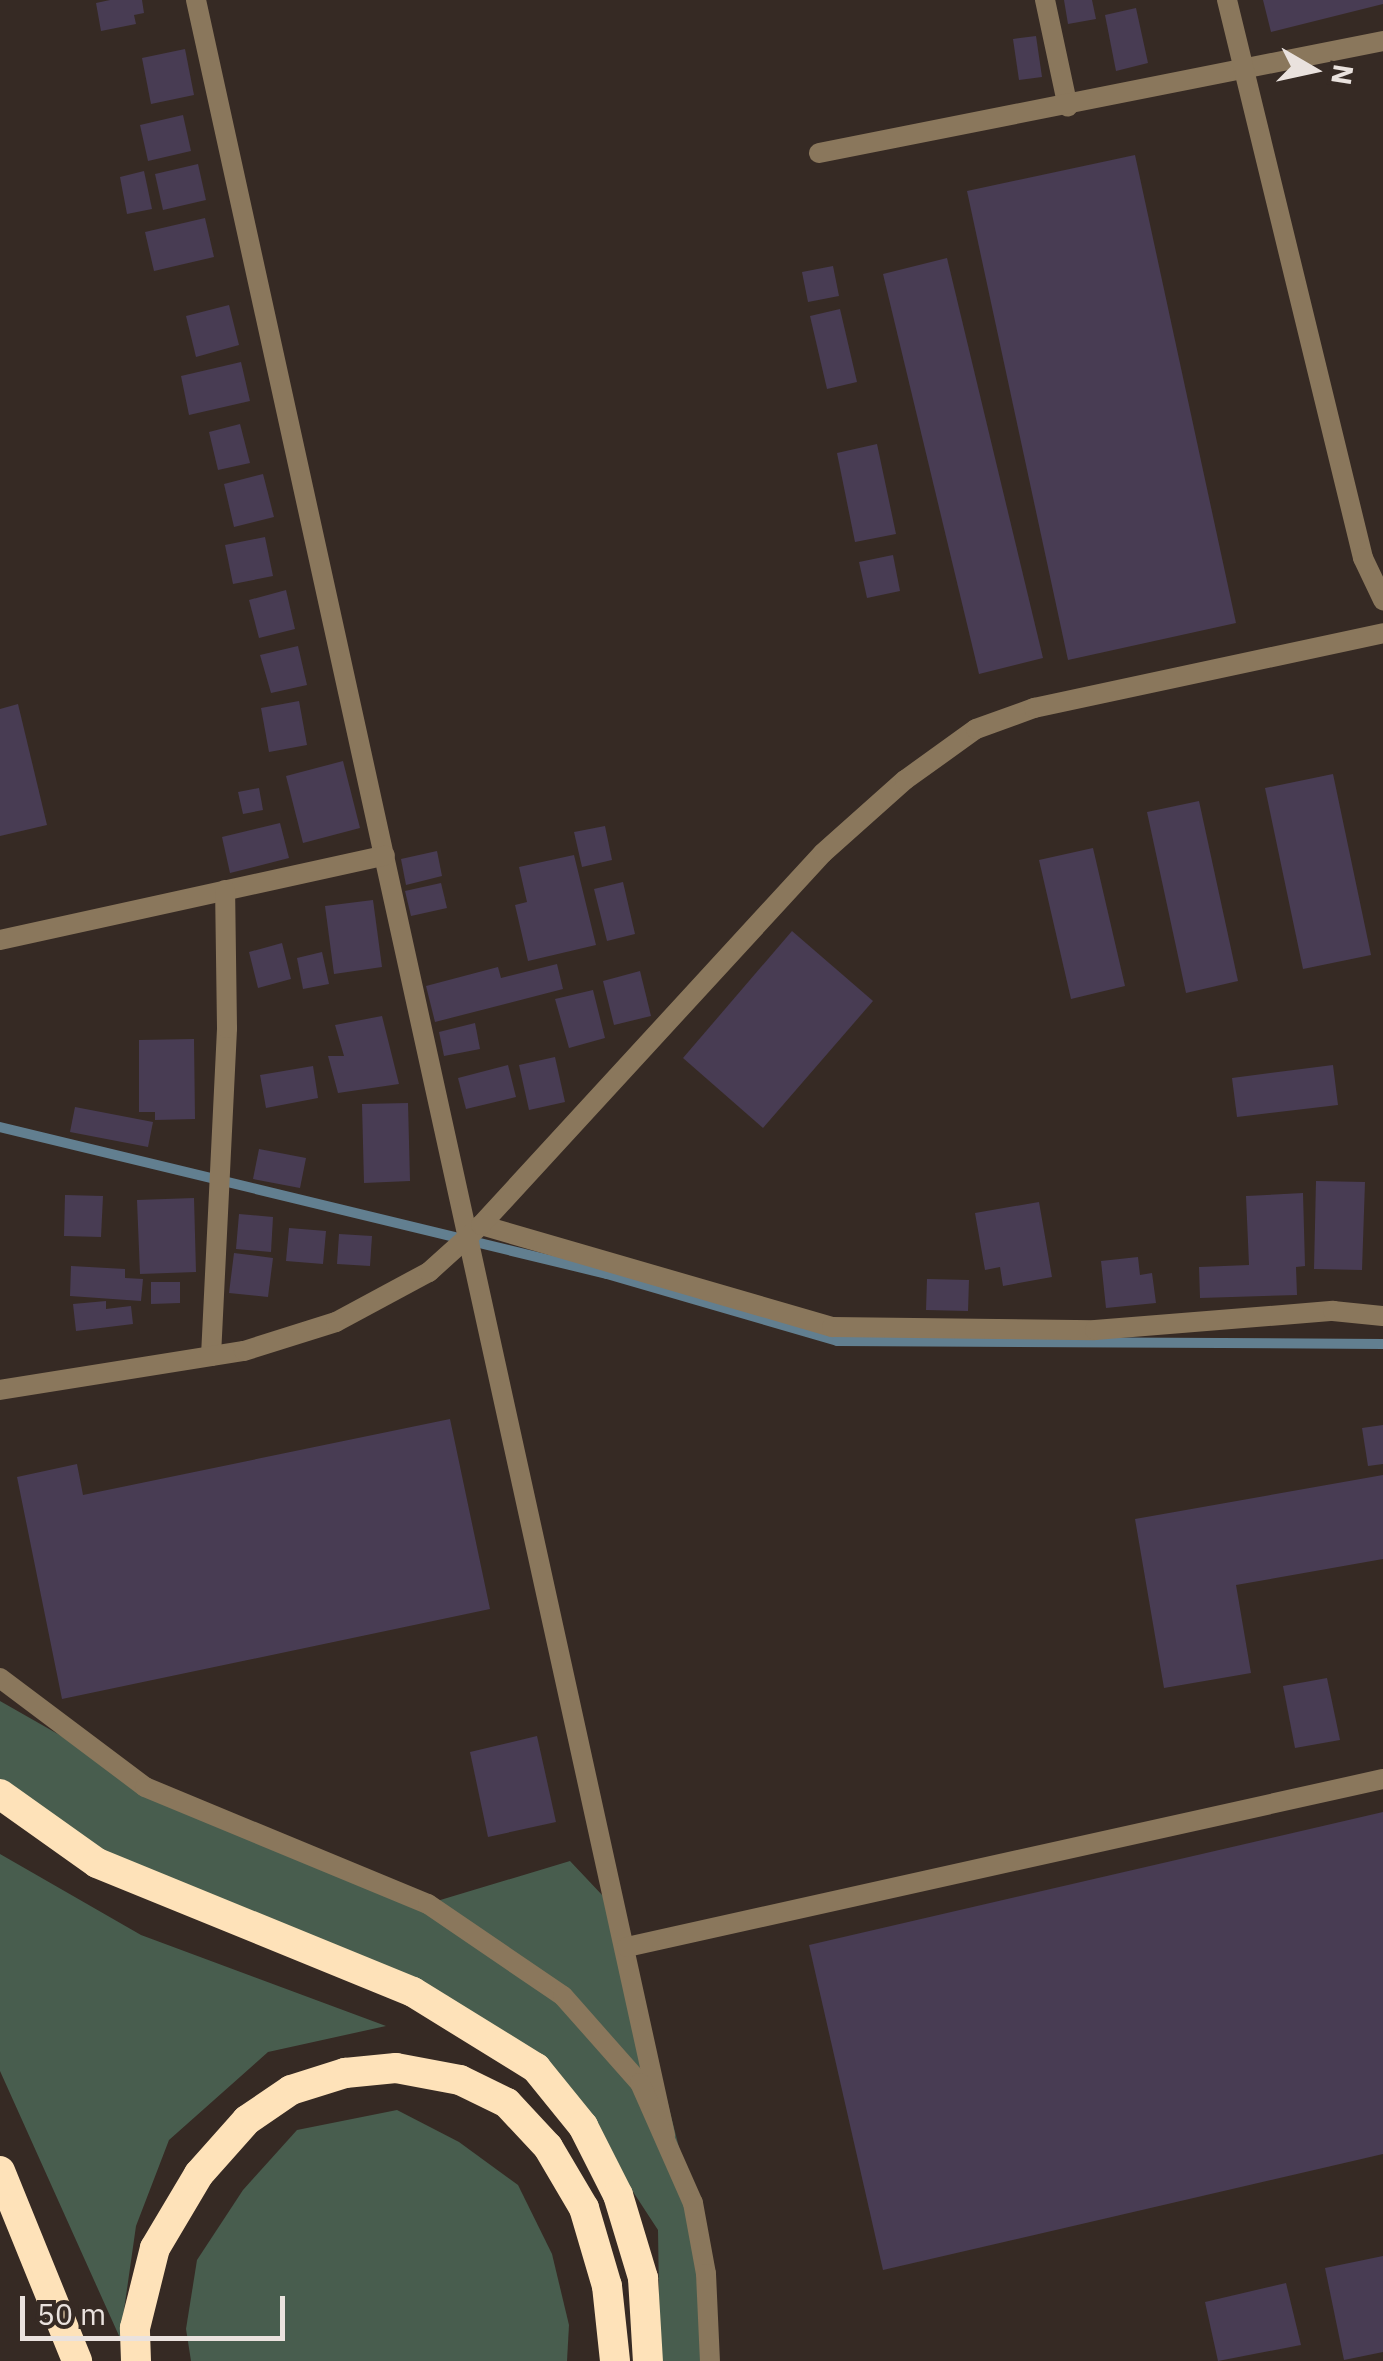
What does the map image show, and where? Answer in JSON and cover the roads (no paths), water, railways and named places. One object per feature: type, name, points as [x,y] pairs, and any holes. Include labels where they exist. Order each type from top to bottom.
[{"type":"highway","points":[[0,1794],[97,1863],[413,1992],[536,2068],[583,2126],[618,2195],[643,2278],[648,2361]]},
{"type":"highway","points":[[136,2361],[135,2328],[154,2248],[199,2174],[247,2120],[291,2090],[345,2073],[396,2068],[460,2080],[507,2104],[548,2147],[584,2208],[607,2286],[615,2361]]},
{"type":"highway","points":[[0,2171],[77,2361]]},
{"type":"street","points":[[196,0],[385,854],[476,1229],[665,2135]]},
{"type":"street","points":[[1045,0],[1068,107]]},
{"type":"street","points":[[1227,0],[1363,558],[1383,600]]},
{"type":"street","points":[[819,153],[1245,74],[1383,42]]},
{"type":"street","points":[[0,1390],[211,1356],[336,1322],[429,1272],[476,1229],[822,853],[905,780],[976,728],[1034,708],[1383,633]]},
{"type":"street","points":[[0,940],[385,854]]},
{"type":"street","points":[[211,1356],[226,1028],[225,890]]},
{"type":"street","points":[[476,1229],[832,1327],[1094,1330],[1333,1311],[1383,1316]]},
{"type":"street","points":[[0,1678],[145,1787],[428,1904],[492,1943],[563,1996],[609,2042],[640,2084],[693,2203],[710,2361]]},
{"type":"street","points":[[628,1947],[1383,1779]]},
{"type":"waterway","points":[[0,1127],[607,1274],[837,1341],[1383,1344]]}]
